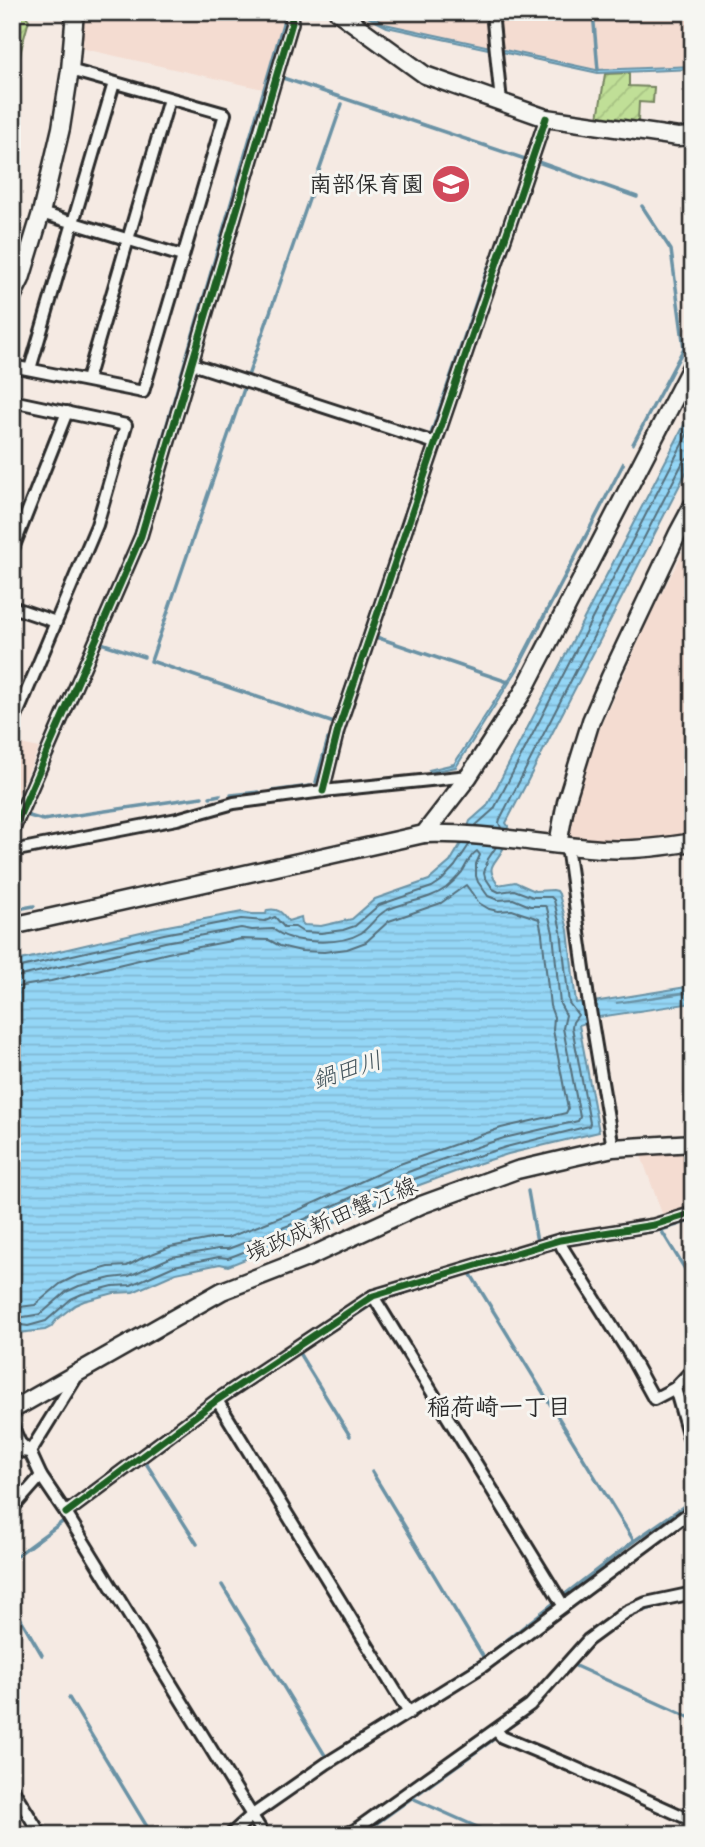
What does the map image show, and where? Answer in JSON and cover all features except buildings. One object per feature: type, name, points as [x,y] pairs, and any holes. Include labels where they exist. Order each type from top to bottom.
[{"type":"street","points":[[12,298],[21,279],[41,213],[61,128],[75,12]]},
{"type":"street","points":[[12,833],[141,536],[292,23],[291,12]]},
{"type":"street","points":[[338,12],[425,75],[546,118],[678,137],[693,136]]},
{"type":"street","points":[[492,12],[501,102]]},
{"type":"street","points":[[12,366],[143,392],[225,114],[70,70]]},
{"type":"street","points":[[30,369],[114,83]]},
{"type":"street","points":[[87,380],[169,99]]},
{"type":"street","points":[[323,791],[338,730],[546,118]]},
{"type":"street","points":[[41,213],[182,256]]},
{"type":"street","points":[[424,834],[469,775],[523,692],[693,363]]},
{"type":"street","points":[[192,364],[435,443]]},
{"type":"street","points":[[12,401],[126,425],[97,525],[16,717],[12,717]]},
{"type":"street","points":[[12,551],[67,412]]},
{"type":"street","points":[[613,1148],[562,845],[566,802],[591,722],[610,677],[693,505]]},
{"type":"street","points":[[12,607],[56,622]]},
{"type":"street","points":[[12,851],[177,819],[234,803],[469,775]]},
{"type":"street","points":[[12,926],[424,834],[453,833],[604,849],[631,849],[693,842]]},
{"type":"street","name":"境政成新田蟹江線","points":[[12,1410],[222,1291],[307,1258],[422,1205],[517,1170],[613,1148],[693,1143]]},
{"type":"street","points":[[66,1513],[217,1400],[373,1296],[560,1240],[654,1225],[693,1213]]},
{"type":"street","points":[[560,1240],[628,1350],[654,1399],[675,1388],[693,1369]]},
{"type":"street","points":[[373,1296],[563,1605]]},
{"type":"street","points":[[30,1452],[78,1373]]},
{"type":"street","points":[[675,1388],[693,1451]]},
{"type":"street","points":[[217,1400],[409,1713]]},
{"type":"street","points":[[12,1425],[20,1443],[30,1452],[41,1476],[264,1835]]},
{"type":"street","points":[[12,1450],[30,1452]]},
{"type":"street","points":[[12,1509],[41,1476]]},
{"type":"street","points":[[230,1835],[251,1816],[327,1763],[483,1666],[693,1510]]},
{"type":"street","points":[[344,1835],[355,1830],[530,1705],[588,1640],[626,1612],[646,1603],[693,1593]]},
{"type":"street","points":[[496,1730],[502,1737],[693,1821]]},
{"type":"street","points":[[12,1788],[41,1835]]},
{"type":"shaded area","points":[[84,12],[282,12],[283,21],[263,89],[80,48]]},
{"type":"shaded area","points":[[364,12],[487,12],[490,47],[385,24]]},
{"type":"shaded area","points":[[495,12],[690,12],[693,63],[691,66],[598,70],[499,49]]},
{"type":"shaded area","points":[[693,533],[693,836],[627,844],[576,841],[568,829],[585,761],[652,612]]},
{"type":"shaded area","points":[[12,742],[39,748],[12,808]]},
{"type":"shaded area","points":[[693,1146],[693,1210],[664,1219],[639,1150]]},
{"type":"green space","points":[[12,12],[23,12],[29,20],[20,56],[12,54]]},
{"type":"green space","points":[[629,73],[629,86],[654,87],[653,103],[639,102],[638,122],[598,118],[605,74]]},
{"type":"water","points":[[282,12],[285,22],[137,532],[122,572],[15,814],[121,572],[135,532],[283,21]]},
{"type":"water","points":[[358,12],[364,12],[385,24],[596,70],[693,66],[693,69],[598,73],[387,27]]},
{"type":"water","name":"鍋田川","points":[[693,408],[693,459],[506,823],[508,826],[505,844],[491,869],[498,885],[515,882],[535,891],[553,890],[559,894],[568,930],[576,1003],[581,1002],[583,1009],[598,1006],[594,1006],[593,1002],[693,986],[693,991],[616,1003],[693,992],[693,1003],[585,1019],[585,1023],[579,1025],[599,1132],[471,1166],[406,1190],[311,1233],[228,1266],[220,1264],[176,1273],[133,1292],[114,1293],[84,1301],[57,1319],[51,1327],[18,1333],[12,1338],[12,962],[162,927],[242,912],[266,914],[267,910],[277,910],[288,921],[301,917],[304,925],[321,926],[352,919],[375,899],[429,880],[450,862],[470,821],[487,806]]},
{"type":"water","points":[[623,463],[518,669],[456,767],[430,772],[429,770],[454,764],[516,668]]},
{"type":"waterway","points":[[593,12],[598,70]]},
{"type":"waterway","points":[[280,77],[525,159]]},
{"type":"waterway","points":[[248,376],[342,104]]},
{"type":"waterway","points":[[538,162],[637,197]]},
{"type":"waterway","points":[[633,444],[684,348],[671,250],[642,206]]},
{"type":"waterway","points":[[430,437],[488,267]]},
{"type":"waterway","points":[[245,386],[151,661],[334,723],[428,448]]},
{"type":"waterway","points":[[376,637],[508,682]]},
{"type":"waterway","points":[[101,643],[144,657]]},
{"type":"waterway","points":[[316,782],[328,739]]},
{"type":"waterway","points":[[272,791],[310,786]]},
{"type":"waterway","points":[[231,795],[259,792]]},
{"type":"waterway","points":[[210,797],[220,795]]},
{"type":"waterway","points":[[26,815],[43,820],[202,797]]},
{"type":"waterway","points":[[12,910],[34,906]]},
{"type":"waterway","points":[[528,1191],[537,1242]]},
{"type":"waterway","points":[[569,1244],[661,1230],[693,1220]]},
{"type":"waterway","points":[[661,1230],[693,1282]]},
{"type":"waterway","points":[[380,1300],[532,1254]]},
{"type":"waterway","points":[[470,1273],[634,1541]]},
{"type":"waterway","points":[[276,1367],[371,1305]]},
{"type":"waterway","points":[[299,1353],[350,1436]]},
{"type":"waterway","points":[[144,1460],[197,1544]]},
{"type":"waterway","points":[[372,1472],[484,1658]]},
{"type":"waterway","points":[[563,1596],[693,1500]]},
{"type":"waterway","points":[[12,1559],[65,1520]]},
{"type":"waterway","points":[[222,1585],[326,1757]]},
{"type":"waterway","points":[[426,1695],[484,1658],[555,1602]]},
{"type":"waterway","points":[[12,1604],[42,1655]]},
{"type":"waterway","points":[[625,1619],[667,1604]]},
{"type":"waterway","points":[[571,1664],[693,1719]]},
{"type":"waterway","points":[[504,1731],[528,1714],[544,1697]]},
{"type":"waterway","points":[[69,1698],[152,1835]]},
{"type":"waterway","points":[[360,1835],[494,1739]]},
{"type":"waterway","points":[[287,1784],[347,1745]]},
{"type":"waterway","points":[[256,1807],[276,1791]]},
{"type":"waterway","points":[[412,1798],[495,1835]]},
{"type":"waterway","points":[[222,1835],[239,1819]]},
{"type":"cycle path","points":[[12,833],[141,536],[292,23],[291,12]]},
{"type":"cycle path","points":[[323,791],[338,730],[546,118]]},
{"type":"cycle path","points":[[66,1513],[217,1400],[373,1296],[560,1240],[654,1225],[693,1213]]},
{"type":"place","name":"南部保育園","points":[[451,184]]},
{"type":"district","name":"稲荷崎一丁目","points":[[499,1407]]}]
